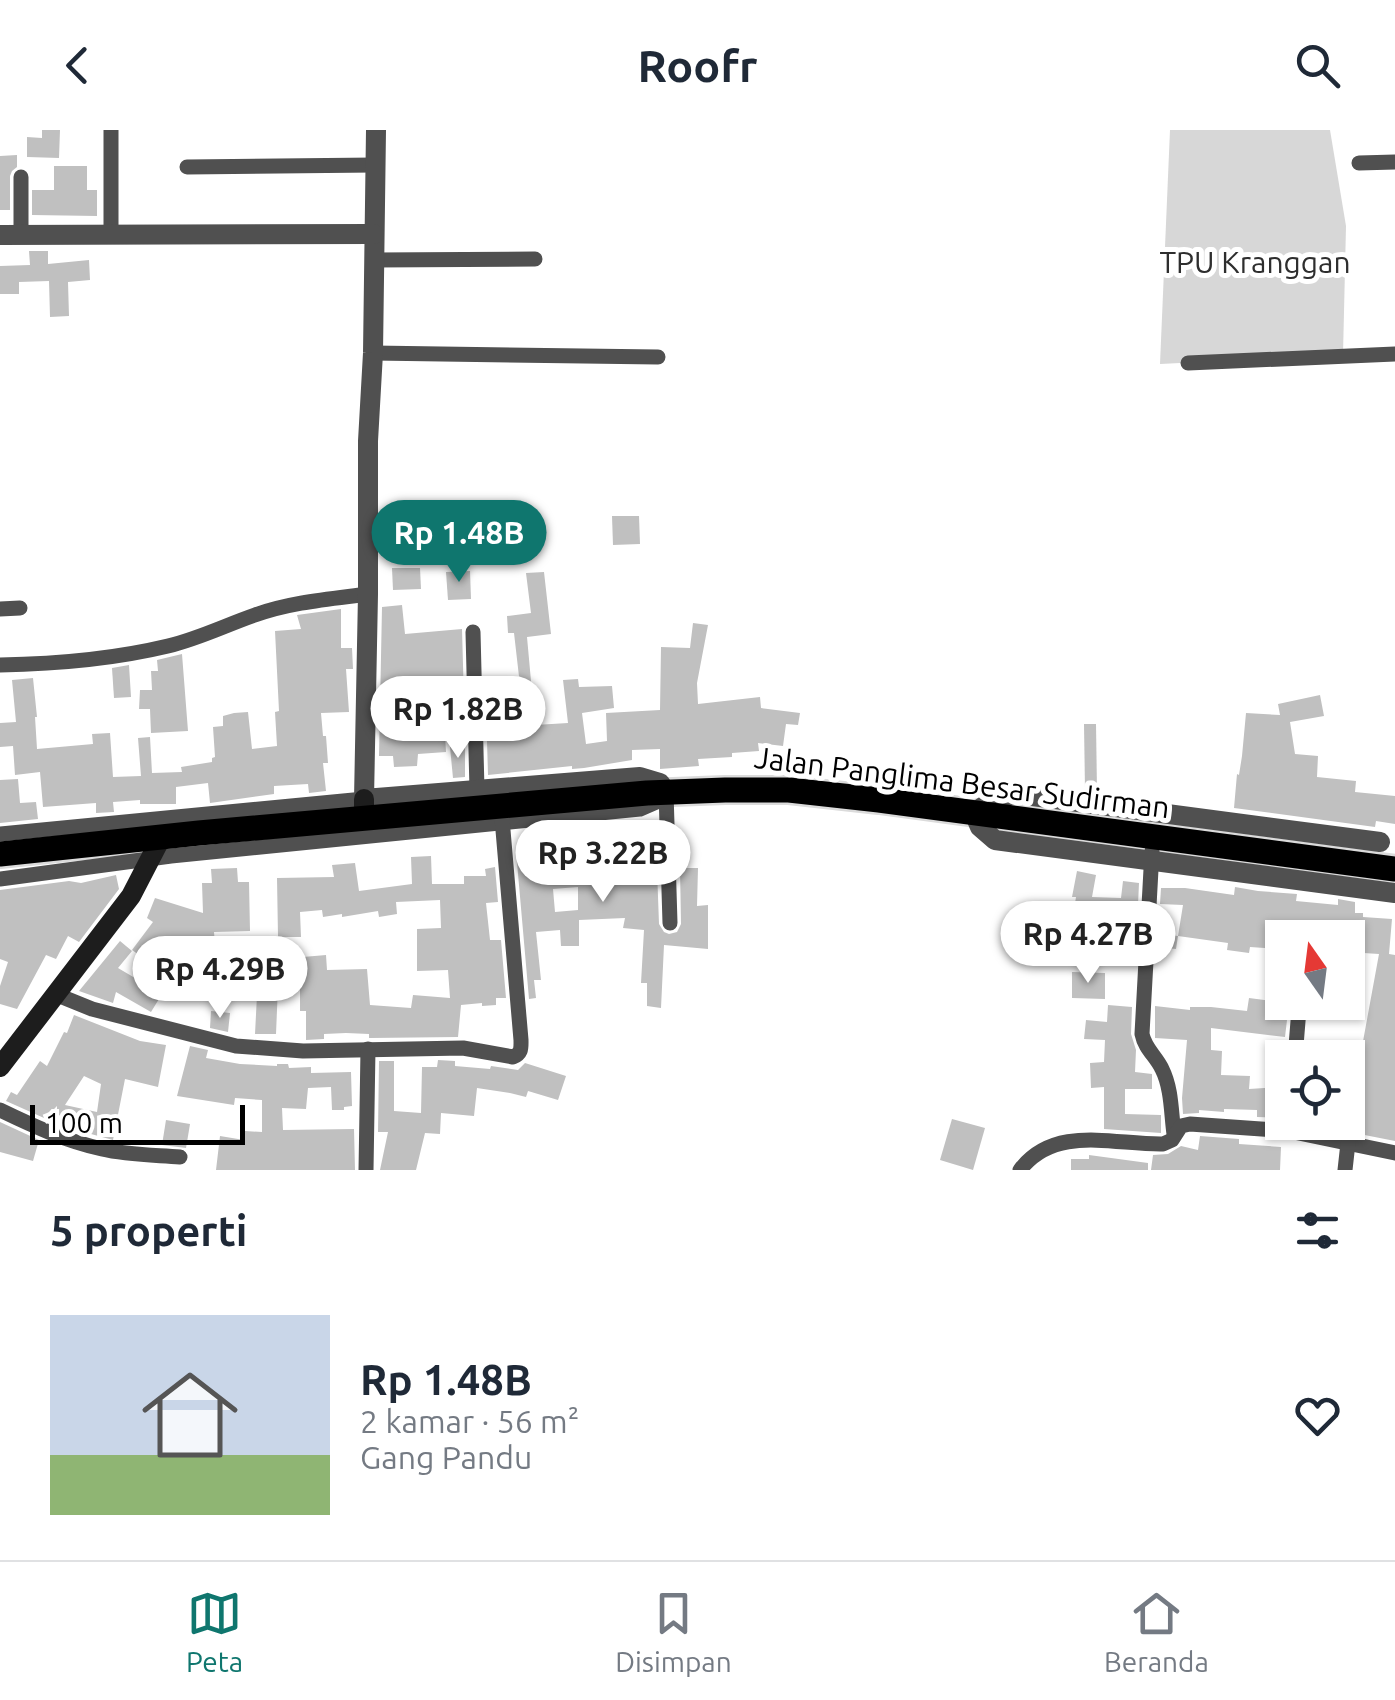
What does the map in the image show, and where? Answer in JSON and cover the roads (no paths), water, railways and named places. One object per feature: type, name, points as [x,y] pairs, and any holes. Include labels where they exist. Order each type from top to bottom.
[{"type":"main road","name":"Jalan Panglima Besar Sudirman","points":[[0,854],[157,848],[288,835],[364,809],[502,816],[567,792],[725,790],[879,800],[1104,830],[1152,849],[1395,869]]},
{"type":"main road","points":[[0,1067],[131,896],[157,848]]},
{"type":"street","points":[[111,130],[111,236]]},
{"type":"street","points":[[364,809],[376,130]]},
{"type":"street","points":[[1360,163],[1395,162]]},
{"type":"street","points":[[187,167],[375,165]]},
{"type":"street","points":[[21,177],[10,235],[374,234]]},
{"type":"street","points":[[374,260],[535,259]]},
{"type":"street","points":[[372,353],[658,357]]},
{"type":"street","points":[[1188,362],[1395,354]]},
{"type":"street","points":[[0,666],[166,647],[286,606],[368,594]]},
{"type":"street","points":[[0,609],[20,608]]},
{"type":"street","points":[[473,632],[476,790]]},
{"type":"street","points":[[0,834],[364,809],[476,790],[567,792]]},
{"type":"street","points":[[288,835],[502,816],[640,809],[663,800],[666,792]]},
{"type":"street","points":[[666,792],[670,923]]},
{"type":"street","points":[[56,994],[92,1009],[236,1046],[304,1050],[464,1048],[513,1057],[520,1053],[522,1040],[502,816]]},
{"type":"street","points":[[1104,830],[1380,842]]},
{"type":"street","points":[[0,879],[157,848]]},
{"type":"street","points":[[1020,1170],[1041,1150],[1072,1140],[1163,1144],[1172,1140],[1164,1074],[1142,1034],[1152,849],[1395,892]]},
{"type":"street","points":[[366,1170],[368,1049]]},
{"type":"street","points":[[0,1110],[48,1132],[106,1150],[180,1157]]},
{"type":"street","points":[[1174,1134],[1186,1124],[1265,1126]]},
{"type":"street","points":[[1337,1140],[1395,1152]]},
{"type":"street","points":[[1345,1170],[1348,1143]]},
{"type":"park label","name":"TPU Kranggan","points":[[1255,263]]}]
